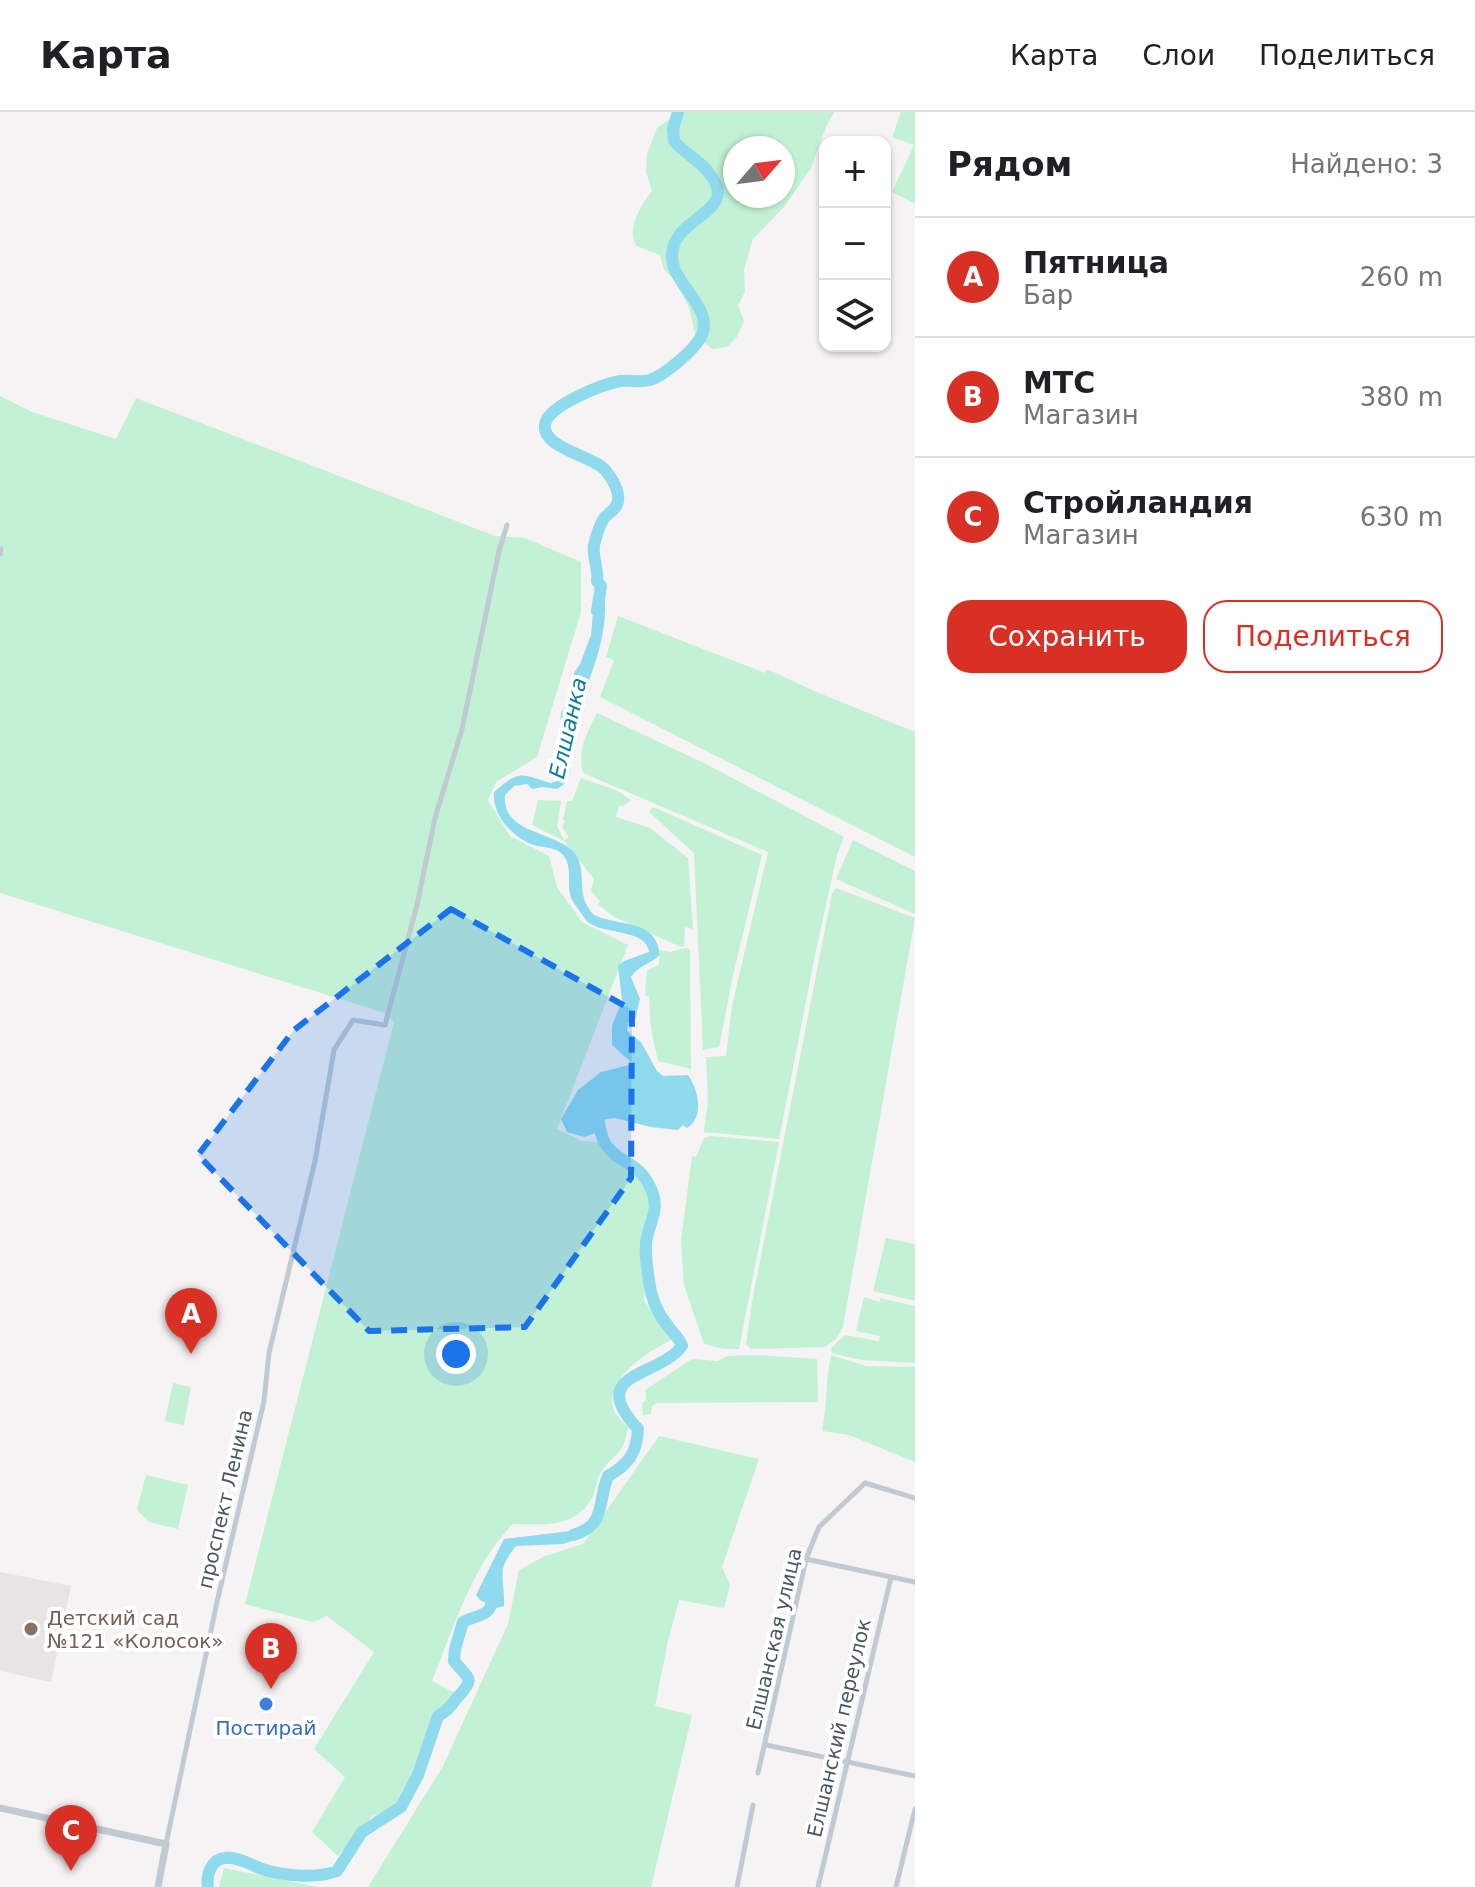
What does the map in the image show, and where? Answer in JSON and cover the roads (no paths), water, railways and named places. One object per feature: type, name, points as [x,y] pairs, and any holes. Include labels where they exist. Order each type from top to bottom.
[{"type":"street","name":"проспект Ленина","points":[[158,1887],[217,1602],[264,1401],[269,1353],[315,1161],[334,1050],[353,1020],[385,1025],[417,905],[435,818],[462,729],[507,525]]},
{"type":"street","name":"Елшанская улица","points":[[758,1773],[806,1559],[819,1527],[865,1483],[915,1498]]},
{"type":"street","points":[[806,1559],[915,1582]]},
{"type":"street","name":"Елшанский переулок","points":[[818,1887],[891,1577]]},
{"type":"street","points":[[766,1745],[915,1775]]},
{"type":"street","points":[[737,1887],[753,1805]]},
{"type":"street","points":[[0,1808],[166,1844]]},
{"type":"street","points":[[896,1887],[915,1809]]},
{"type":"water","points":[[603,589],[605,613],[599,651],[570,727],[569,777],[557,789],[532,789],[527,784],[514,786],[505,795],[506,807],[518,823],[559,842],[575,854],[581,870],[584,897],[594,915],[644,929],[652,935],[660,955],[631,977],[640,999],[635,1020],[628,1023],[627,1031],[641,1042],[663,1076],[688,1075],[697,1095],[698,1110],[693,1123],[687,1128],[683,1125],[678,1130],[651,1127],[615,1118],[598,1120],[595,1128],[598,1132],[584,1137],[567,1132],[561,1119],[578,1090],[601,1072],[633,1064],[612,1045],[612,1026],[622,1000],[618,966],[649,952],[647,945],[634,936],[587,921],[571,896],[565,857],[554,849],[524,840],[510,830],[496,808],[494,792],[516,776],[551,783],[557,781],[561,713],[573,693],[574,673],[591,635],[595,592],[600,597]]},
{"type":"water","points":[[588,1529],[584,1537],[563,1544],[516,1546],[503,1568],[504,1606],[496,1608],[476,1595],[504,1539]]},
{"type":"waterway","name":"Елшанка","points":[[597,611],[601,586],[597,581],[594,545],[603,520],[617,505],[617,490],[600,465],[549,438],[545,430],[546,421],[558,408],[591,390],[620,381],[642,381],[656,377],[671,368],[701,337],[703,316],[678,276],[672,255],[675,242],[683,231],[712,206],[717,197],[717,186],[705,168],[674,141],[673,129],[678,112]]},
{"type":"waterway","name":"Елшанка","points":[[573,1535],[584,1531],[596,1519],[608,1476],[626,1463],[636,1445],[638,1429],[624,1410],[619,1396],[622,1386],[682,1346],[658,1310],[650,1287],[646,1247],[655,1208],[654,1196],[644,1176],[610,1150],[604,1141],[598,1106]]},
{"type":"waterway","name":"Елшанка","points":[[208,1887],[210,1868],[216,1861],[225,1858],[289,1875],[310,1876],[337,1871],[362,1832],[401,1807],[418,1775],[438,1716],[449,1708],[468,1682],[467,1676],[454,1661],[463,1622],[488,1611],[495,1593]]},
{"type":"place","name":"Пятница","points":[[191,1354]]},
{"type":"place","name":"Детский сад №121 «Колосок»","points":[[31,1629]]},
{"type":"place","name":"МТС","points":[[271,1689]]},
{"type":"place","name":"Постирай","points":[[266,1704]]},
{"type":"place","name":"Стройландия","points":[[71,1871]]}]
